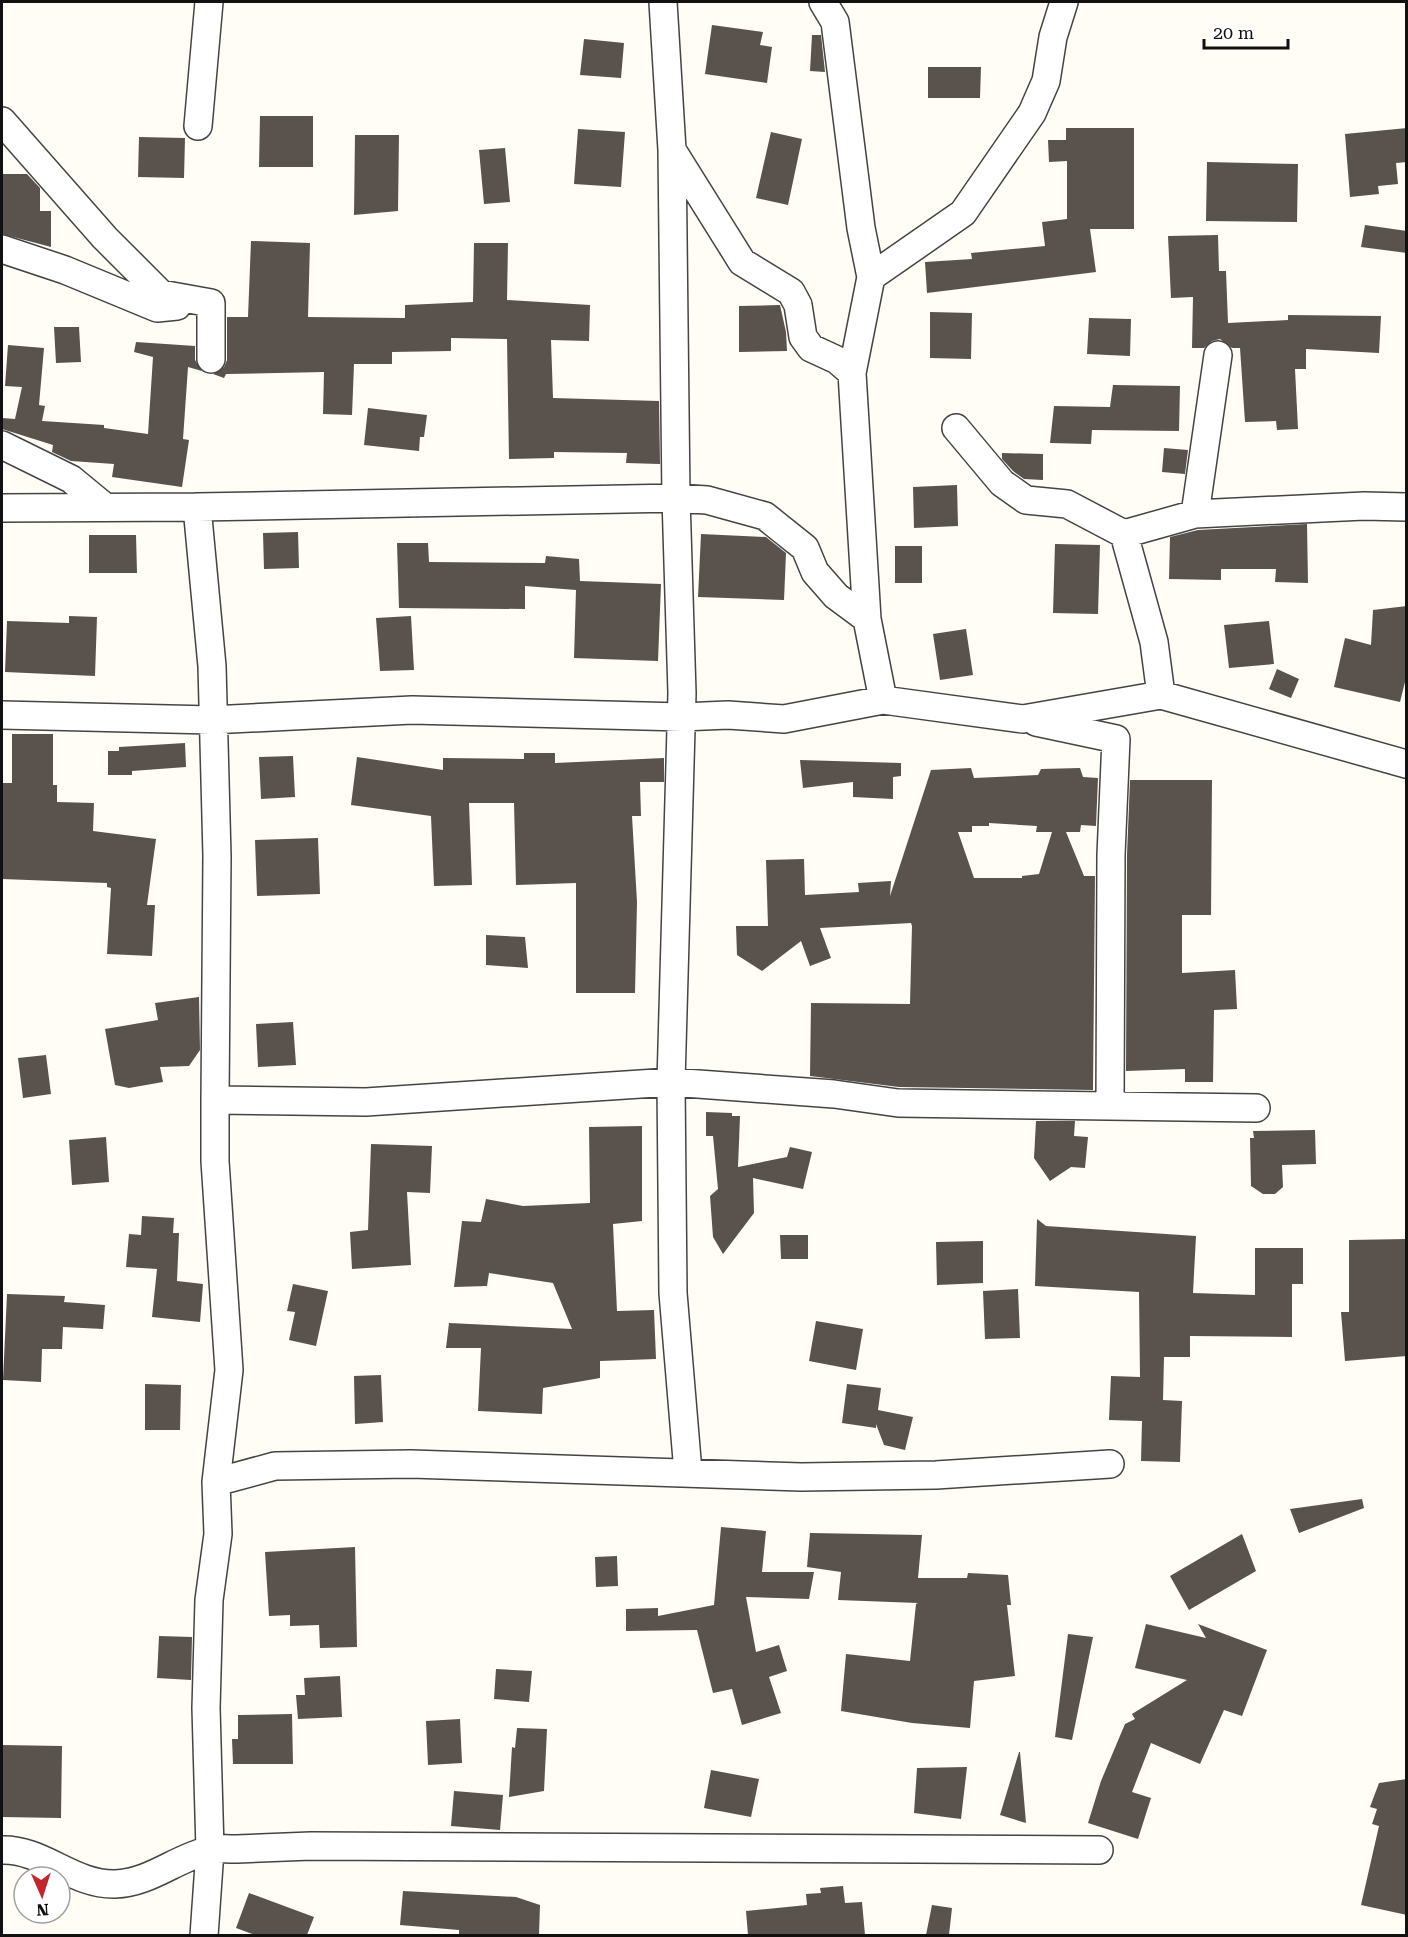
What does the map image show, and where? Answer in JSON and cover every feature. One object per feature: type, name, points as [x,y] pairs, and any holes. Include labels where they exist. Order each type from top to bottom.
[{"type":"street","points":[[198,126],[209,2]]},
{"type":"street","points":[[663,2],[672,150],[676,498],[682,717],[671,1082],[673,1293],[688,1472]]},
{"type":"street","points":[[823,2],[835,22],[861,228],[871,277],[852,373],[867,619],[884,700]]},
{"type":"street","points":[[871,277],[963,213],[1032,113],[1046,81],[1053,37],[1064,2]]},
{"type":"street","points":[[2,121],[105,238],[161,294],[211,303]]},
{"type":"street","points":[[672,150],[742,262],[791,292],[798,305],[803,337],[810,348],[837,360],[852,373]]},
{"type":"street","points":[[2,249],[65,270],[157,308],[211,303]]},
{"type":"street","points":[[211,303],[211,359]]},
{"type":"street","points":[[1195,514],[1218,355]]},
{"type":"street","points":[[956,428],[1002,483],[1026,500],[1068,504],[1124,534],[1195,514],[1364,506],[1407,507]]},
{"type":"street","points":[[2,445],[71,479],[105,507]]},
{"type":"street","points":[[2,508],[196,507],[676,498],[707,500],[765,516],[805,548],[815,572],[836,596],[867,619]]},
{"type":"street","points":[[196,507],[212,666],[217,856],[215,1161],[229,1370],[216,1482],[218,1534],[209,1600],[206,1708],[210,1850],[204,1935]]},
{"type":"street","points":[[1124,534],[1155,642],[1161,695]]},
{"type":"street","points":[[1023,719],[1161,695],[1407,764]]},
{"type":"street","points":[[2,715],[212,720],[412,710],[682,717],[728,714],[784,719],[884,700],[1023,719],[1116,739],[1111,855],[1110,1106]]},
{"type":"street","points":[[215,1100],[366,1102],[671,1082],[834,1094],[898,1103],[1256,1108]]},
{"type":"street","points":[[216,1482],[275,1466],[411,1464],[801,1477],[936,1475],[1110,1464]]},
{"type":"street","points":[[2,1850],[18,1850],[43,1859],[73,1876],[98,1883],[116,1884],[141,1880],[210,1850],[335,1846],[1099,1850]]},
{"type":"building","points":[[712,25],[763,32],[760,45],[772,47],[767,83],[705,74]]},
{"type":"building","points":[[812,35],[821,35],[825,72],[810,71]]},
{"type":"building","points":[[584,39],[624,43],[621,78],[580,75]]},
{"type":"building","points":[[928,67],[981,67],[980,98],[928,98]]},
{"type":"building","points":[[260,116],[313,116],[313,167],[259,167]]},
{"type":"building","points":[[1066,128],[1134,128],[1134,229],[1090,229],[1096,272],[927,293],[925,262],[972,259],[971,253],[1045,246],[1042,222],[1067,219],[1067,161],[1049,162],[1048,140],[1066,140]]},
{"type":"building","points":[[1407,128],[1407,162],[1396,163],[1398,184],[1378,186],[1379,194],[1350,197],[1345,134]]},
{"type":"building","points":[[578,129],[625,132],[621,187],[574,184]]},
{"type":"building","points":[[771,132],[802,139],[788,205],[756,198]]},
{"type":"building","points":[[355,135],[399,135],[398,211],[354,215]]},
{"type":"building","points":[[139,137],[185,138],[184,178],[138,177]]},
{"type":"building","points":[[505,148],[510,202],[484,204],[479,150]]},
{"type":"building","points":[[1207,162],[1298,164],[1297,222],[1206,221]]},
{"type":"building","points":[[2,174],[27,174],[40,188],[40,211],[51,211],[51,247],[2,234]]},
{"type":"building","points":[[1365,225],[1407,231],[1407,253],[1361,247]]},
{"type":"building","points":[[1218,235],[1219,271],[1226,271],[1228,323],[1288,320],[1288,315],[1381,316],[1379,353],[1306,349],[1306,369],[1295,369],[1298,429],[1277,430],[1276,421],[1245,422],[1240,348],[1232,348],[1220,339],[1212,341],[1204,348],[1192,348],[1193,297],[1171,298],[1168,236]]},
{"type":"building","points":[[251,241],[310,243],[308,317],[405,318],[405,305],[473,302],[474,243],[508,243],[507,300],[590,305],[589,341],[551,340],[553,398],[659,401],[660,464],[626,463],[627,453],[554,452],[554,458],[509,459],[507,339],[451,338],[451,351],[392,352],[392,364],[354,364],[352,415],[323,414],[324,372],[226,374],[224,378],[213,374],[224,367],[227,360],[227,317],[248,317]]},
{"type":"building","points":[[780,305],[786,332],[787,351],[739,352],[739,306]]},
{"type":"building","points":[[930,312],[972,313],[971,359],[930,358]]},
{"type":"building","points":[[1089,318],[1131,319],[1130,356],[1087,354]]},
{"type":"building","points":[[54,327],[79,327],[81,362],[56,363]]},
{"type":"building","points":[[136,342],[195,346],[195,360],[202,371],[188,367],[183,439],[189,440],[182,487],[112,477],[114,464],[71,461],[52,452],[53,445],[2,429],[2,418],[15,419],[22,387],[5,386],[8,345],[44,348],[39,405],[45,406],[42,421],[104,425],[104,428],[148,434],[153,357],[134,352]]},
{"type":"building","points":[[1113,385],[1180,386],[1179,431],[1092,430],[1091,444],[1050,443],[1054,406],[1110,407]]},
{"type":"building","points":[[368,408],[427,415],[424,437],[420,437],[419,451],[364,445]]},
{"type":"building","points":[[1164,448],[1188,450],[1185,474],[1162,472]]},
{"type":"building","points":[[1002,453],[1043,454],[1043,480],[1024,479],[1002,459]]},
{"type":"building","points":[[957,485],[958,526],[914,528],[913,487]]},
{"type":"building","points":[[1307,524],[1308,583],[1275,582],[1276,569],[1221,569],[1221,580],[1169,579],[1170,537],[1198,530]]},
{"type":"building","points":[[298,532],[299,568],[264,569],[263,533]]},
{"type":"building","points":[[701,534],[766,537],[786,553],[784,600],[698,597]]},
{"type":"building","points":[[89,535],[136,535],[137,573],[89,573]]},
{"type":"building","points":[[397,543],[428,543],[429,562],[545,563],[546,556],[579,559],[580,581],[661,584],[658,661],[574,658],[576,590],[525,586],[525,609],[399,608]]},
{"type":"building","points":[[1055,544],[1100,545],[1098,614],[1053,613]]},
{"type":"building","points":[[895,546],[922,546],[922,583],[895,583]]},
{"type":"building","points":[[1407,606],[1407,674],[1400,702],[1334,687],[1345,638],[1371,645],[1373,610]]},
{"type":"building","points":[[69,616],[97,617],[95,676],[5,672],[7,621],[69,623]]},
{"type":"building","points":[[411,616],[414,670],[380,671],[376,618]]},
{"type":"building","points":[[1269,621],[1274,664],[1229,668],[1224,625]]},
{"type":"building","points":[[966,629],[973,675],[940,680],[933,634]]},
{"type":"building","points":[[1277,669],[1299,679],[1291,698],[1269,689]]},
{"type":"building","points":[[12,734],[53,734],[53,785],[57,785],[57,802],[94,803],[93,831],[156,839],[147,905],[155,905],[152,956],[107,954],[111,888],[107,887],[107,883],[2,879],[2,783],[12,783]]},
{"type":"building","points":[[185,743],[186,767],[132,771],[132,775],[108,775],[108,751],[119,751],[119,747]]},
{"type":"building","points":[[524,753],[555,753],[555,763],[664,758],[664,782],[640,782],[641,816],[632,816],[637,902],[635,993],[576,993],[576,883],[516,885],[514,803],[469,803],[472,885],[434,886],[431,816],[351,805],[357,757],[443,770],[443,758],[524,759]]},
{"type":"building","points":[[293,756],[295,797],[261,799],[259,757]]},
{"type":"building","points":[[800,760],[901,763],[901,776],[893,777],[893,799],[853,797],[853,782],[803,788]]},
{"type":"building","points":[[971,768],[974,778],[1038,775],[1041,769],[1080,768],[1083,777],[1098,778],[1096,826],[1081,825],[1080,832],[1066,832],[1084,876],[1095,876],[1093,1090],[899,1087],[810,1076],[811,1003],[910,1004],[911,923],[820,928],[831,958],[810,966],[801,941],[762,971],[737,955],[736,926],[768,926],[766,860],[804,859],[805,895],[859,892],[858,883],[891,881],[890,896],[931,770]],"holes":[[[989,823],[1037,826],[1036,832],[1052,832],[1039,874],[1022,876],[1022,878],[974,878],[958,832],[972,832],[972,826],[989,826]]]},
{"type":"building","points":[[1130,780],[1212,780],[1211,915],[1182,915],[1182,973],[1235,970],[1237,1009],[1214,1010],[1213,1082],[1185,1082],[1185,1069],[1126,1071],[1127,855]]},
{"type":"building","points":[[318,838],[320,894],[257,896],[255,840]]},
{"type":"building","points":[[486,935],[525,937],[528,968],[486,965]]},
{"type":"building","points":[[199,997],[200,1050],[189,1066],[160,1067],[163,1082],[129,1088],[115,1085],[105,1029],[158,1020],[155,1003]]},
{"type":"building","points":[[293,1022],[296,1065],[258,1067],[256,1024]]},
{"type":"building","points":[[46,1055],[51,1094],[23,1098],[18,1058]]},
{"type":"building","points":[[706,1112],[732,1113],[732,1116],[740,1116],[738,1167],[787,1157],[790,1147],[812,1152],[803,1189],[753,1178],[754,1213],[723,1254],[713,1237],[710,1196],[718,1189],[713,1136],[706,1136]]},
{"type":"building","points":[[1036,1121],[1075,1121],[1074,1136],[1088,1137],[1085,1168],[1071,1167],[1050,1181],[1034,1158]]},
{"type":"building","points":[[642,1126],[642,1221],[613,1224],[617,1311],[654,1310],[656,1359],[600,1361],[600,1378],[543,1388],[542,1414],[478,1411],[481,1348],[446,1348],[449,1323],[572,1329],[553,1283],[489,1273],[487,1286],[454,1287],[462,1221],[481,1222],[486,1199],[523,1206],[590,1203],[589,1127]]},
{"type":"building","points":[[1315,1130],[1316,1164],[1282,1165],[1283,1187],[1275,1194],[1263,1194],[1251,1186],[1250,1138],[1254,1138],[1253,1131]]},
{"type":"building","points":[[106,1137],[109,1182],[72,1185],[69,1140]]},
{"type":"building","points":[[371,1144],[432,1146],[430,1193],[407,1192],[411,1265],[352,1269],[350,1232],[368,1230]]},
{"type":"building","points":[[142,1216],[174,1218],[173,1233],[179,1233],[177,1281],[203,1284],[200,1322],[152,1317],[157,1269],[126,1267],[129,1234],[141,1235]]},
{"type":"building","points":[[1037,1219],[1046,1226],[1196,1236],[1193,1293],[1255,1295],[1255,1248],[1303,1248],[1303,1284],[1292,1284],[1292,1337],[1190,1336],[1190,1357],[1164,1357],[1163,1400],[1182,1401],[1180,1462],[1141,1461],[1142,1421],[1109,1420],[1111,1376],[1140,1377],[1139,1292],[1035,1286]]},
{"type":"building","points":[[780,1235],[808,1235],[808,1259],[781,1259]]},
{"type":"building","points":[[1407,1239],[1407,1356],[1345,1361],[1341,1312],[1349,1312],[1349,1240]]},
{"type":"building","points":[[983,1241],[983,1283],[937,1285],[936,1242]]},
{"type":"building","points":[[293,1284],[328,1291],[316,1346],[289,1340],[295,1312],[287,1311]]},
{"type":"building","points":[[1018,1289],[1020,1338],[985,1339],[983,1291]]},
{"type":"building","points":[[7,1294],[65,1296],[64,1302],[105,1305],[103,1329],[63,1327],[62,1349],[42,1349],[41,1382],[3,1380]]},
{"type":"building","points":[[816,1321],[863,1329],[856,1370],[809,1361]]},
{"type":"building","points":[[381,1375],[383,1422],[355,1424],[354,1376]]},
{"type":"building","points":[[145,1384],[181,1385],[180,1430],[145,1430]]},
{"type":"building","points":[[847,1384],[881,1388],[878,1410],[913,1417],[905,1450],[884,1445],[876,1424],[876,1428],[842,1423]]},
{"type":"building","points":[[1362,1499],[1364,1508],[1299,1533],[1290,1509]]},
{"type":"building","points":[[721,1527],[766,1531],[762,1572],[814,1572],[809,1599],[746,1597],[756,1652],[779,1645],[787,1671],[769,1677],[781,1713],[742,1725],[732,1689],[713,1693],[697,1630],[626,1631],[626,1609],[658,1608],[658,1616],[714,1605]]},
{"type":"building","points":[[810,1533],[922,1535],[918,1578],[967,1578],[968,1573],[1008,1575],[1011,1605],[1007,1605],[1015,1676],[974,1681],[970,1728],[912,1723],[841,1711],[846,1654],[910,1661],[916,1604],[918,1603],[838,1600],[841,1572],[807,1567]]},
{"type":"building","points":[[1242,1534],[1256,1571],[1189,1610],[1170,1576]]},
{"type":"building","points":[[355,1547],[357,1647],[320,1648],[319,1625],[290,1626],[290,1615],[269,1616],[265,1552]]},
{"type":"building","points":[[617,1556],[618,1586],[596,1587],[595,1557]]},
{"type":"building","points":[[1146,1624],[1206,1638],[1198,1624],[1267,1650],[1242,1716],[1224,1710],[1200,1764],[1151,1743],[1132,1792],[1151,1798],[1138,1839],[1088,1823],[1101,1781],[1125,1724],[1135,1719],[1132,1714],[1187,1680],[1135,1668]]},
{"type":"building","points":[[1068,1634],[1093,1637],[1072,1740],[1055,1737]]},
{"type":"building","points":[[159,1636],[192,1637],[191,1680],[157,1678]]},
{"type":"building","points":[[496,1669],[532,1671],[529,1702],[494,1699]]},
{"type":"building","points":[[340,1676],[342,1717],[298,1719],[296,1695],[305,1695],[304,1678]]},
{"type":"building","points":[[292,1714],[293,1764],[233,1764],[232,1739],[238,1739],[238,1715]]},
{"type":"building","points":[[460,1719],[462,1763],[428,1765],[426,1721]]},
{"type":"building","points":[[517,1728],[547,1729],[544,1791],[509,1797],[512,1747],[515,1748]]},
{"type":"building","points":[[2,1745],[62,1746],[61,1818],[2,1817]]},
{"type":"building","points":[[1020,1752],[1026,1823],[1000,1815]]},
{"type":"building","points":[[967,1767],[961,1819],[914,1813],[917,1768]]},
{"type":"building","points":[[711,1770],[759,1779],[751,1817],[704,1808]]},
{"type":"building","points":[[1407,1779],[1407,1915],[1361,1905],[1379,1826],[1372,1824],[1377,1809],[1370,1807],[1379,1783]]},
{"type":"building","points":[[454,1791],[503,1795],[500,1830],[451,1826]]},
{"type":"building","points":[[843,1886],[845,1903],[862,1902],[865,1935],[748,1935],[746,1911],[807,1905],[806,1894],[821,1893],[820,1888]]},
{"type":"building","points":[[403,1891],[516,1897],[540,1905],[539,1935],[459,1935],[459,1930],[400,1925]]},
{"type":"building","points":[[249,1893],[314,1917],[307,1935],[255,1935],[236,1928]]},
{"type":"building","points":[[932,1905],[952,1908],[949,1935],[926,1935]]}]
